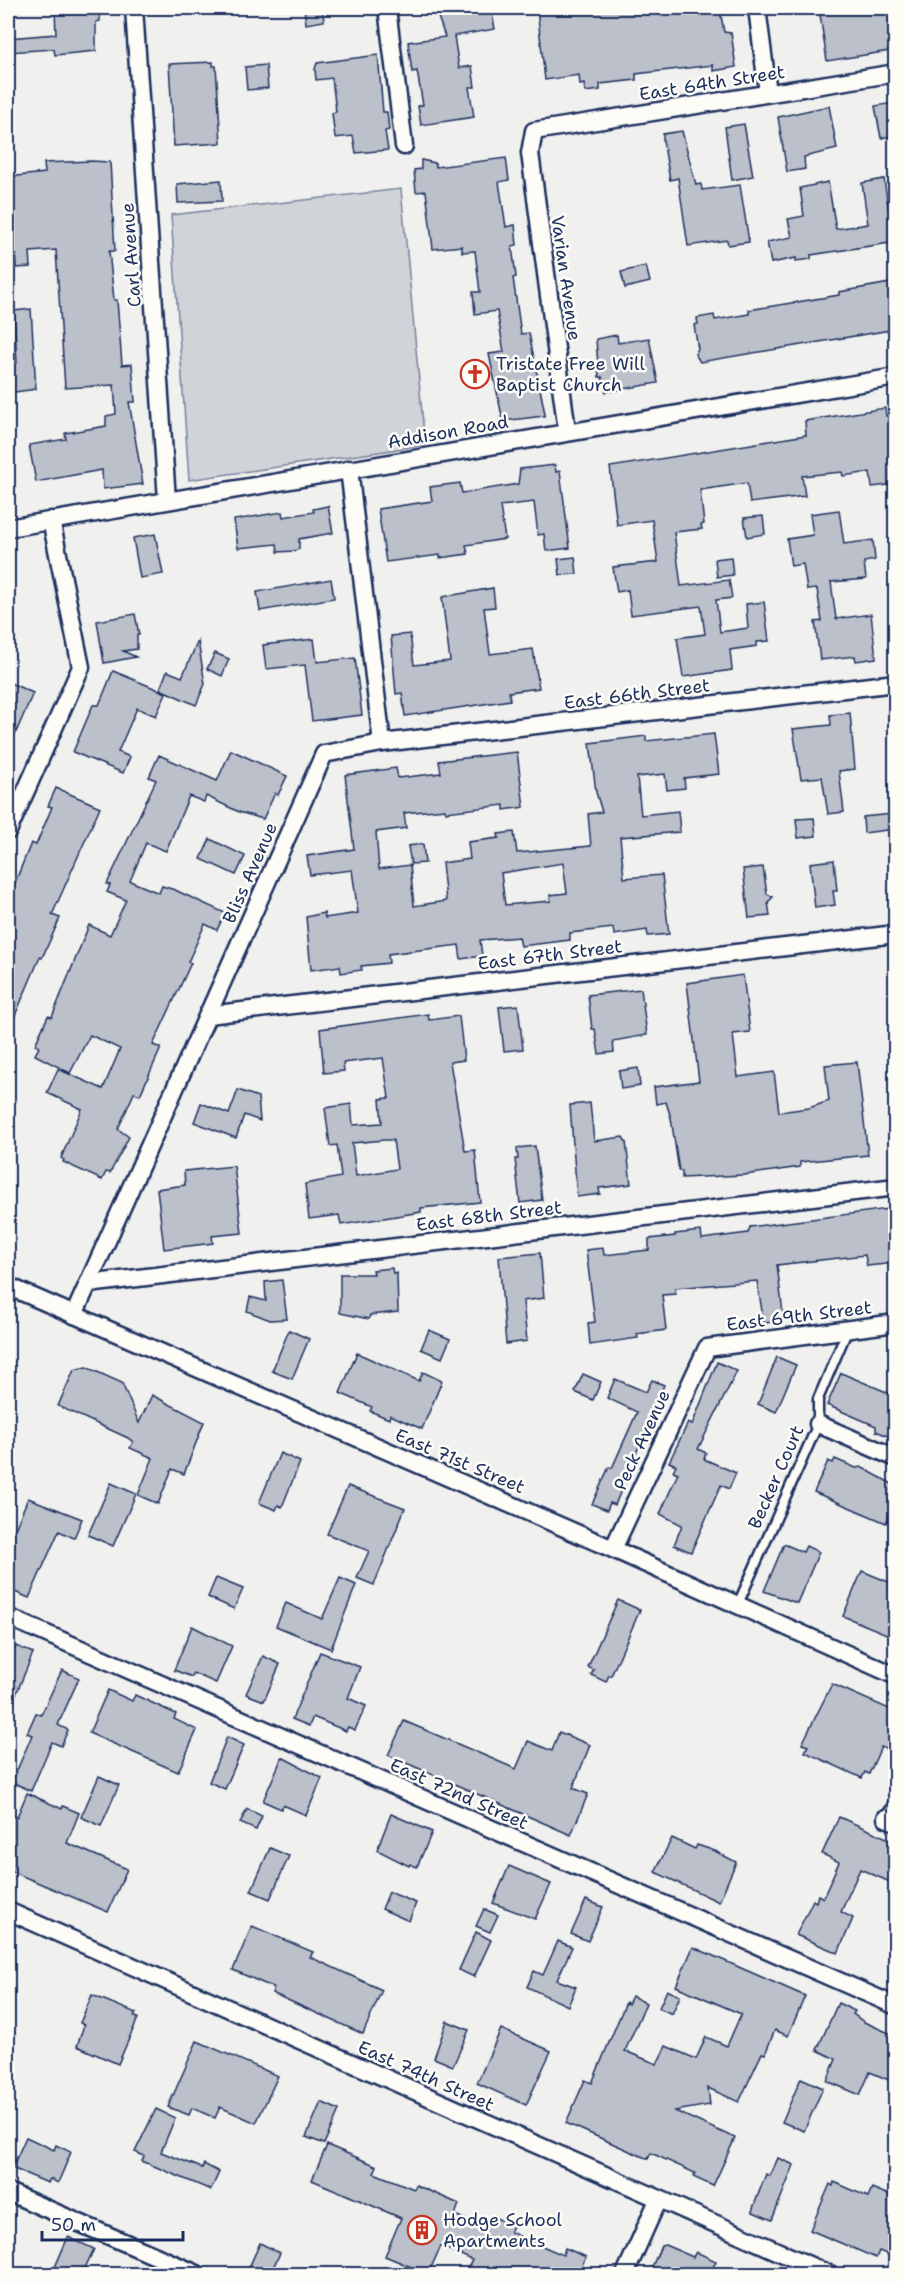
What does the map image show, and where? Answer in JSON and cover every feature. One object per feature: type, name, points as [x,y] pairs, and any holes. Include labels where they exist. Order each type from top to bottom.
[{"type":"street","name":"Carl Avenue","points":[[134,8],[167,500]]},
{"type":"street","points":[[387,8],[404,146]]},
{"type":"street","points":[[757,8],[768,93]]},
{"type":"street","name":"East 64th Street","points":[[534,131],[896,73]]},
{"type":"street","name":"Varian Avenue","points":[[534,131],[530,153],[567,431]]},
{"type":"street","name":"Addison Road","points":[[8,528],[896,376]]},
{"type":"street","points":[[349,469],[382,743]]},
{"type":"street","points":[[8,831],[81,667],[51,520]]},
{"type":"street","name":"East 66th Street","points":[[382,743],[896,683]]},
{"type":"street","name":"Bliss Avenue","points":[[74,1315],[324,754],[382,743]]},
{"type":"street","name":"East 67th Street","points":[[208,1015],[896,934]]},
{"type":"street","name":"East 68th Street","points":[[88,1284],[896,1187]]},
{"type":"street","name":"East 71st Street","points":[[8,1286],[613,1549],[896,1676]]},
{"type":"street","name":"East 69th Street","points":[[707,1348],[896,1323]]},
{"type":"street","name":"Peck Avenue","points":[[613,1549],[707,1348]]},
{"type":"street","points":[[818,1424],[896,1458]]},
{"type":"street","name":"East 72nd Street","points":[[8,1617],[896,2006]]},
{"type":"street","name":"East 74th Street","points":[[8,1911],[829,2274]]},
{"type":"street","points":[[8,2192],[197,2274]]},
{"type":"street","points":[[625,2274],[658,2200]]},
{"type":"lane","name":"Becker Court","points":[[738,1604],[818,1424],[818,1399],[848,1329]]},
{"type":"lane","points":[[891,1820],[896,1798]]},
{"type":"shaded area","points":[[401,189],[425,445],[189,480],[171,215]]},
{"type":"building","points":[[99,8],[100,21],[96,22],[96,51],[55,55],[54,49],[8,52],[8,38],[56,34],[55,9]]},
{"type":"building","points":[[304,8],[322,8],[324,21],[306,24]]},
{"type":"building","points":[[435,8],[491,8],[495,29],[454,36],[459,68],[472,66],[475,87],[469,87],[474,117],[421,125],[418,106],[423,105],[417,71],[412,72],[408,42],[445,37]]},
{"type":"building","points":[[537,8],[720,10],[724,32],[731,33],[736,67],[713,71],[713,65],[636,74],[636,80],[600,84],[600,90],[585,92],[584,84],[580,85],[579,75],[545,80]]},
{"type":"building","points":[[819,8],[896,8],[896,50],[827,61]]},
{"type":"building","points":[[378,55],[383,112],[387,112],[389,130],[385,131],[388,150],[356,153],[353,136],[335,138],[332,113],[336,112],[332,78],[316,80],[315,69],[317,63]]},
{"type":"building","points":[[213,62],[213,66],[216,66],[221,143],[174,146],[169,64]]},
{"type":"building","points":[[266,65],[268,88],[247,90],[245,67]]},
{"type":"building","points":[[894,103],[896,135],[881,138],[875,106]]},
{"type":"building","points":[[829,106],[837,149],[804,157],[805,169],[787,172],[778,117]]},
{"type":"building","points":[[744,124],[753,176],[732,180],[725,127]]},
{"type":"building","points":[[682,131],[696,185],[701,184],[702,190],[740,185],[749,242],[728,245],[727,240],[688,246],[678,178],[670,180],[663,140],[663,134]]},
{"type":"building","points":[[506,158],[509,180],[499,182],[506,227],[515,225],[517,245],[512,246],[516,277],[513,278],[521,334],[529,333],[545,414],[544,416],[503,421],[489,354],[504,352],[497,311],[475,314],[473,292],[480,292],[475,251],[462,252],[462,246],[433,249],[426,191],[416,192],[414,170],[421,169],[421,160],[435,163],[436,167]]},
{"type":"building","points":[[110,162],[115,251],[109,251],[114,300],[117,300],[122,365],[132,364],[135,402],[129,402],[143,484],[103,489],[102,470],[36,482],[29,445],[66,439],[65,433],[106,426],[106,416],[116,414],[114,385],[65,388],[56,250],[30,252],[31,267],[16,268],[14,235],[8,235],[8,177],[45,173],[44,163]]},
{"type":"building","points":[[884,179],[890,220],[896,221],[896,242],[811,255],[811,259],[796,261],[796,258],[771,263],[767,242],[792,237],[788,219],[804,216],[800,188],[828,182],[836,229],[868,224],[862,183]]},
{"type":"building","points":[[221,180],[222,201],[178,203],[177,184]]},
{"type":"building","points":[[646,266],[650,282],[625,288],[621,272]]},
{"type":"building","points":[[896,282],[896,329],[700,362],[695,354],[698,349],[694,325],[698,324],[697,318],[714,315],[715,320],[749,314],[749,310],[839,295],[839,292]]},
{"type":"building","points":[[31,309],[36,389],[8,393],[8,364],[17,363],[14,311]]},
{"type":"building","points":[[617,335],[618,343],[649,338],[658,383],[606,392],[602,377],[599,377],[596,339]]},
{"type":"building","points":[[885,408],[886,416],[890,416],[896,484],[872,487],[870,472],[843,476],[842,472],[802,476],[805,496],[750,503],[747,483],[700,490],[704,524],[701,525],[702,529],[674,532],[681,586],[729,580],[732,598],[716,600],[720,632],[748,628],[746,604],[764,602],[769,641],[757,642],[757,646],[730,650],[732,670],[683,677],[677,638],[705,634],[701,606],[631,615],[628,590],[617,592],[613,567],[658,562],[652,520],[617,525],[610,467],[806,435],[805,421]]},
{"type":"building","points":[[555,465],[556,472],[560,471],[570,548],[546,551],[544,534],[538,535],[534,502],[500,506],[505,539],[466,545],[468,554],[386,562],[378,509],[432,501],[430,487],[460,483],[462,493],[518,484],[520,469]]},
{"type":"building","points":[[328,506],[333,533],[299,539],[299,549],[278,552],[277,544],[238,548],[234,520],[282,512],[283,517],[314,512],[313,509]]},
{"type":"building","points":[[839,510],[844,544],[873,540],[875,560],[864,562],[866,579],[831,582],[836,619],[871,614],[876,658],[856,661],[855,656],[820,660],[815,622],[822,621],[817,589],[807,590],[803,564],[791,566],[787,539],[813,535],[810,514]]},
{"type":"building","points":[[763,516],[765,534],[747,537],[744,518]]},
{"type":"building","points":[[155,534],[163,574],[140,578],[133,538]]},
{"type":"building","points":[[575,557],[577,574],[560,575],[558,559]]},
{"type":"building","points":[[731,557],[733,575],[717,577],[715,559]]},
{"type":"building","points":[[331,579],[334,598],[260,611],[257,592]]},
{"type":"building","points":[[493,588],[495,607],[484,608],[490,654],[533,649],[539,688],[509,692],[510,700],[405,716],[402,693],[396,694],[391,636],[410,634],[414,665],[450,661],[442,597]]},
{"type":"building","points":[[135,614],[139,635],[137,635],[137,649],[123,651],[136,657],[104,663],[97,621]]},
{"type":"building","points":[[314,639],[317,662],[355,658],[362,715],[312,721],[305,665],[266,669],[263,645]]},
{"type":"building","points":[[198,641],[205,684],[196,705],[160,689],[167,671],[182,677]]},
{"type":"building","points":[[215,653],[229,659],[222,676],[207,669]]},
{"type":"building","points":[[113,671],[166,693],[156,716],[137,708],[118,752],[130,757],[123,773],[73,752],[93,705],[99,705]]},
{"type":"building","points":[[8,682],[33,693],[8,751]]},
{"type":"building","points":[[850,713],[855,769],[839,771],[844,812],[828,814],[822,777],[801,779],[793,729],[831,725],[830,715]]},
{"type":"building","points":[[714,734],[719,774],[684,778],[685,788],[667,790],[665,774],[637,777],[641,815],[678,811],[680,832],[620,837],[624,878],[662,875],[669,934],[648,936],[647,930],[614,935],[613,928],[570,933],[570,940],[521,946],[519,937],[480,940],[482,956],[461,959],[459,945],[388,954],[389,963],[361,966],[362,970],[341,973],[340,966],[311,970],[306,917],[324,913],[325,918],[358,913],[352,870],[310,875],[307,856],[354,849],[345,775],[396,768],[398,778],[441,773],[439,761],[517,752],[524,807],[504,810],[504,805],[446,812],[445,809],[404,813],[406,828],[376,832],[379,869],[410,865],[414,906],[446,901],[442,863],[470,859],[468,842],[499,838],[498,834],[514,832],[517,853],[591,846],[588,814],[602,812],[596,792],[590,743],[646,736],[646,741]],"holes":[[[563,863],[567,893],[550,895],[551,901],[505,905],[501,873]]]},
{"type":"building","points":[[231,750],[287,776],[278,795],[275,793],[263,819],[239,812],[206,796],[204,802],[189,796],[166,851],[146,843],[130,881],[159,893],[162,886],[175,890],[225,913],[217,930],[205,924],[188,962],[191,963],[153,1045],[161,1048],[140,1095],[134,1093],[118,1129],[129,1137],[110,1173],[106,1172],[102,1180],[63,1162],[61,1158],[82,1109],[47,1093],[58,1069],[103,1089],[120,1049],[90,1035],[70,1073],[35,1055],[39,1047],[35,1045],[48,1016],[52,1017],[89,925],[110,935],[126,900],[107,892],[110,885],[107,884],[156,780],[149,777],[159,755],[217,781]]},
{"type":"building","points":[[56,788],[100,807],[52,915],[60,918],[42,958],[40,957],[8,1032],[8,900],[31,843],[36,845],[52,807],[48,806]]},
{"type":"building","points":[[892,814],[894,829],[864,833],[863,817]]},
{"type":"building","points":[[814,818],[816,836],[798,838],[796,819]]},
{"type":"building","points":[[210,839],[245,856],[236,875],[201,859]]},
{"type":"building","points":[[423,844],[425,863],[411,864],[408,846]]},
{"type":"building","points":[[834,860],[837,891],[833,891],[835,905],[815,908],[810,863]]},
{"type":"building","points":[[763,867],[767,894],[773,897],[768,902],[770,916],[749,918],[743,869]]},
{"type":"building","points":[[743,975],[750,1032],[733,1034],[738,1077],[774,1072],[779,1112],[809,1108],[829,1101],[825,1065],[857,1062],[868,1155],[800,1162],[800,1167],[744,1175],[682,1178],[671,1118],[666,1102],[656,1104],[654,1087],[699,1081],[687,983]]},
{"type":"building","points":[[641,989],[647,1035],[613,1041],[614,1052],[599,1054],[595,1029],[592,1029],[588,995]]},
{"type":"building","points":[[518,1005],[523,1049],[504,1051],[499,1007]]},
{"type":"building","points":[[428,1014],[429,1020],[459,1016],[464,1060],[450,1062],[465,1151],[475,1150],[480,1202],[421,1208],[421,1212],[341,1225],[339,1215],[309,1219],[305,1184],[341,1177],[337,1145],[330,1146],[325,1108],[351,1104],[353,1125],[382,1123],[380,1099],[389,1098],[383,1058],[343,1063],[344,1071],[324,1073],[320,1029]],"holes":[[[393,1140],[397,1169],[356,1176],[352,1143]]]},
{"type":"building","points":[[638,1068],[640,1086],[621,1089],[619,1071]]},
{"type":"building","points":[[238,1090],[258,1097],[260,1121],[244,1115],[236,1138],[194,1122],[201,1103],[229,1114]]},
{"type":"building","points":[[590,1103],[594,1141],[623,1137],[626,1142],[631,1184],[599,1188],[600,1194],[577,1197],[570,1105]]},
{"type":"building","points":[[535,1146],[542,1200],[520,1203],[515,1159],[518,1159],[517,1148]]},
{"type":"building","points":[[234,1166],[242,1233],[212,1236],[213,1243],[164,1249],[157,1189],[185,1185],[184,1171]]},
{"type":"building","points":[[896,1208],[896,1263],[867,1266],[865,1255],[777,1265],[784,1321],[764,1323],[757,1281],[675,1288],[676,1294],[662,1295],[666,1330],[637,1334],[638,1338],[590,1345],[588,1323],[595,1322],[586,1250],[603,1248],[604,1255],[649,1250],[649,1239],[675,1236],[675,1234],[701,1231],[702,1239],[748,1233],[750,1227]]},
{"type":"building","points":[[540,1253],[544,1298],[523,1301],[527,1341],[506,1344],[499,1257]]},
{"type":"building","points":[[392,1268],[393,1274],[397,1273],[398,1312],[370,1315],[369,1319],[340,1313],[340,1274],[374,1274],[373,1270]]},
{"type":"building","points":[[282,1280],[287,1319],[270,1320],[247,1311],[250,1297],[266,1301],[265,1282]]},
{"type":"building","points":[[289,1330],[309,1339],[292,1379],[272,1371]]},
{"type":"building","points":[[429,1330],[450,1339],[442,1358],[421,1349]]},
{"type":"building","points":[[357,1353],[419,1381],[423,1372],[442,1381],[422,1429],[390,1415],[389,1419],[370,1411],[372,1407],[340,1393]]},
{"type":"building","points":[[777,1357],[796,1365],[776,1412],[758,1404]]},
{"type":"building","points":[[717,1362],[737,1371],[698,1449],[706,1453],[704,1459],[736,1473],[729,1489],[721,1485],[691,1552],[674,1545],[682,1525],[660,1514],[678,1473],[673,1471],[676,1465],[669,1462],[688,1423],[692,1425]]},
{"type":"building","points":[[86,1367],[122,1383],[139,1423],[152,1395],[204,1422],[184,1474],[172,1469],[158,1504],[138,1495],[153,1458],[130,1448],[133,1442],[128,1438],[58,1406],[74,1370]]},
{"type":"building","points":[[841,1373],[896,1396],[896,1435],[891,1433],[890,1437],[876,1431],[876,1426],[827,1405]]},
{"type":"building","points":[[583,1374],[601,1382],[593,1400],[575,1392]]},
{"type":"building","points":[[615,1379],[646,1392],[652,1380],[664,1385],[615,1505],[610,1503],[607,1510],[592,1504],[609,1467],[612,1468],[637,1412],[607,1398]]},
{"type":"building","points":[[280,1453],[300,1462],[282,1507],[278,1505],[276,1510],[259,1503]]},
{"type":"building","points":[[835,1459],[856,1468],[861,1467],[896,1486],[896,1502],[886,1523],[814,1492],[828,1461],[833,1463]]},
{"type":"building","points":[[111,1483],[136,1494],[113,1546],[88,1535]]},
{"type":"building","points":[[348,1486],[405,1508],[374,1585],[357,1578],[369,1551],[327,1534]]},
{"type":"building","points":[[28,1498],[82,1519],[74,1538],[59,1531],[29,1598],[8,1589],[8,1533],[13,1534]]},
{"type":"building","points":[[784,1544],[803,1552],[806,1546],[819,1552],[797,1603],[764,1591]]},
{"type":"building","points":[[862,1571],[896,1585],[896,1638],[843,1616]]},
{"type":"building","points":[[216,1578],[243,1589],[234,1609],[208,1597]]},
{"type":"building","points":[[340,1578],[356,1585],[331,1649],[276,1626],[286,1603],[322,1619]]},
{"type":"building","points":[[618,1600],[640,1610],[611,1676],[609,1675],[606,1682],[591,1675],[594,1670],[588,1667]]},
{"type":"building","points":[[192,1626],[232,1646],[216,1683],[193,1673],[192,1677],[174,1670]]},
{"type":"building","points":[[16,1646],[33,1653],[8,1714],[8,1666]]},
{"type":"building","points":[[320,1652],[360,1667],[348,1698],[366,1706],[355,1730],[348,1727],[346,1731],[313,1717],[309,1726],[292,1719]]},
{"type":"building","points":[[263,1656],[280,1664],[264,1701],[246,1694]]},
{"type":"building","points":[[62,1670],[79,1678],[58,1725],[68,1730],[61,1746],[52,1742],[31,1791],[12,1782],[32,1735],[27,1733],[36,1713],[41,1715]]},
{"type":"building","points":[[832,1684],[894,1711],[891,1717],[896,1719],[896,1753],[881,1747],[869,1774],[865,1772],[862,1778],[805,1752],[808,1746],[802,1744]]},
{"type":"building","points":[[108,1690],[132,1701],[135,1695],[176,1714],[174,1719],[197,1730],[178,1772],[89,1733]]},
{"type":"building","points":[[404,1721],[516,1769],[528,1741],[552,1751],[559,1732],[590,1745],[573,1788],[588,1794],[571,1835],[388,1755]]},
{"type":"building","points":[[227,1737],[244,1745],[225,1789],[209,1782]]},
{"type":"building","points":[[282,1757],[322,1778],[306,1815],[283,1805],[281,1809],[263,1801]]},
{"type":"building","points":[[99,1776],[119,1785],[101,1826],[81,1817]]},
{"type":"building","points":[[27,1793],[62,1809],[63,1806],[79,1813],[67,1843],[127,1869],[108,1912],[8,1870],[8,1826],[12,1816],[17,1817]]},
{"type":"building","points":[[247,1809],[262,1816],[256,1830],[240,1823]]},
{"type":"building","points":[[391,1814],[432,1832],[417,1867],[410,1864],[409,1866],[377,1850]]},
{"type":"building","points":[[839,1817],[894,1841],[891,1847],[896,1849],[896,1870],[890,1882],[860,1869],[841,1912],[853,1918],[838,1953],[796,1935],[813,1900],[816,1902],[818,1895],[823,1898],[839,1862],[822,1854]]},
{"type":"building","points":[[672,1838],[695,1849],[697,1845],[715,1851],[736,1862],[719,1902],[655,1872]]},
{"type":"building","points":[[270,1848],[289,1856],[270,1899],[251,1891]]},
{"type":"building","points":[[509,1866],[551,1884],[535,1919],[493,1903]]},
{"type":"building","points":[[389,1892],[416,1903],[409,1921],[382,1909]]},
{"type":"building","points":[[586,1900],[603,1907],[588,1941],[571,1934]]},
{"type":"building","points":[[484,1909],[498,1915],[490,1932],[476,1926]]},
{"type":"building","points":[[252,1926],[313,1952],[310,1957],[382,1990],[363,2034],[272,1993],[274,1988],[233,1970]]},
{"type":"building","points":[[476,1932],[491,1940],[474,1977],[459,1970]]},
{"type":"building","points":[[558,1941],[572,1947],[557,1980],[576,1987],[568,2006],[527,1987],[534,1971],[543,1975]]},
{"type":"building","points":[[693,1947],[805,1996],[788,2036],[775,2030],[739,2102],[708,2088],[710,2105],[675,2111],[735,2138],[713,2186],[693,2177],[695,2173],[651,2153],[648,2159],[566,2123],[585,2080],[592,2083],[626,2002],[628,2004],[632,1996],[646,2003],[625,2051],[657,2064],[666,2046],[696,2059],[706,2037],[727,2046],[741,2014],[676,1986]]},
{"type":"building","points":[[667,1990],[680,1996],[672,2014],[659,2008]]},
{"type":"building","points":[[92,1995],[136,2013],[134,2016],[138,2018],[118,2064],[77,2046],[84,2025],[80,2023]]},
{"type":"building","points":[[838,2003],[855,2011],[853,2014],[864,2022],[896,2036],[896,2083],[870,2072],[860,2095],[827,2081],[836,2059],[817,2050]]},
{"type":"building","points":[[447,2021],[469,2030],[453,2066],[434,2058]]},
{"type":"building","points":[[501,2029],[551,2051],[526,2105],[477,2083]]},
{"type":"building","points":[[197,2041],[278,2076],[256,2123],[220,2107],[215,2118],[192,2108],[189,2115],[168,2107]]},
{"type":"building","points":[[801,2078],[823,2088],[804,2131],[782,2122]]},
{"type":"building","points":[[321,2102],[339,2110],[324,2144],[306,2137]]},
{"type":"building","points":[[156,2109],[175,2118],[161,2152],[202,2168],[204,2164],[219,2172],[211,2190],[142,2161],[144,2156],[135,2152]]},
{"type":"building","points":[[26,2137],[54,2150],[56,2145],[71,2152],[58,2183],[50,2179],[48,2183],[12,2168]]},
{"type":"building","name":"Hodge School Apartments","points":[[327,2145],[377,2166],[374,2173],[414,2189],[416,2185],[459,2204],[455,2215],[486,2229],[492,2216],[513,2226],[510,2232],[563,2255],[565,2248],[586,2257],[578,2274],[465,2274],[472,2260],[441,2246],[428,2274],[385,2256],[401,2218],[312,2180]]},
{"type":"building","points":[[778,2158],[794,2165],[772,2220],[753,2212],[753,2208],[766,2174],[770,2176]]},
{"type":"building","points":[[834,2182],[868,2197],[872,2188],[896,2198],[896,2258],[879,2251],[876,2258],[810,2230],[830,2184],[833,2186]]},
{"type":"building","points":[[68,2237],[94,2249],[82,2274],[52,2274]]},
{"type":"building","points":[[260,2243],[280,2253],[270,2274],[246,2274]]},
{"type":"building","points":[[665,2245],[693,2257],[696,2252],[716,2261],[710,2274],[652,2274],[655,2269],[652,2267],[661,2246]]},
{"type":"place","name":"Tristate Free Will Baptist Church","points":[[475,374]]},
{"type":"place","name":"Hodge School Apartments","points":[[422,2230]]}]
